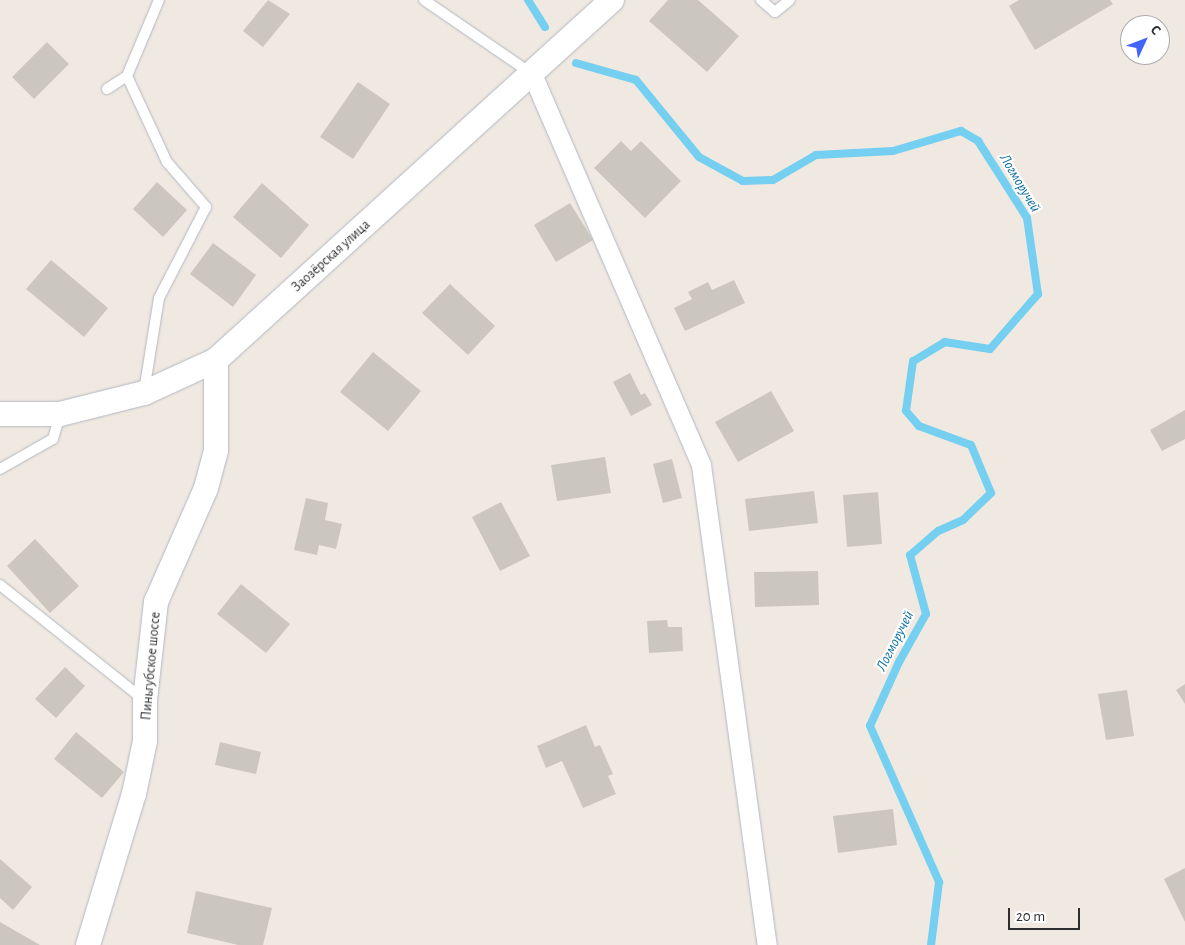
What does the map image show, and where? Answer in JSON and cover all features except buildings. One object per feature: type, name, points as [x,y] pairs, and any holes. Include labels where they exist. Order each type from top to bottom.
[{"type":"street","name":"Заозёрская улица","points":[[0,414],[60,414],[144,393],[216,360],[612,0]]},
{"type":"street","points":[[532,74],[701,465],[767,945]]},
{"type":"street","name":"Пиньгубское шоссе","points":[[88,945],[134,794],[145,741],[145,700],[156,602],[206,488],[216,450],[216,360]]},
{"type":"lane","points":[[107,89],[127,76],[159,0]]},
{"type":"lane","points":[[424,0],[532,74]]},
{"type":"lane","points":[[760,0],[775,12],[790,0]]},
{"type":"lane","points":[[127,76],[168,162],[206,207],[159,298],[144,393]]},
{"type":"lane","points":[[0,469],[53,439],[60,414]]},
{"type":"lane","points":[[0,586],[145,700]]},
{"type":"waterway","name":"Логморучей","points":[[528,0],[545,27]]},
{"type":"waterway","name":"Логморучей","points":[[576,63],[636,80],[699,157],[743,181],[773,180],[816,155],[893,151],[961,131],[978,141],[1027,218],[1038,294],[990,349],[945,342],[913,361],[906,411],[919,426],[971,445],[991,493],[963,520],[938,531],[910,555],[926,614],[899,662],[870,726],[939,882],[931,945]]}]
